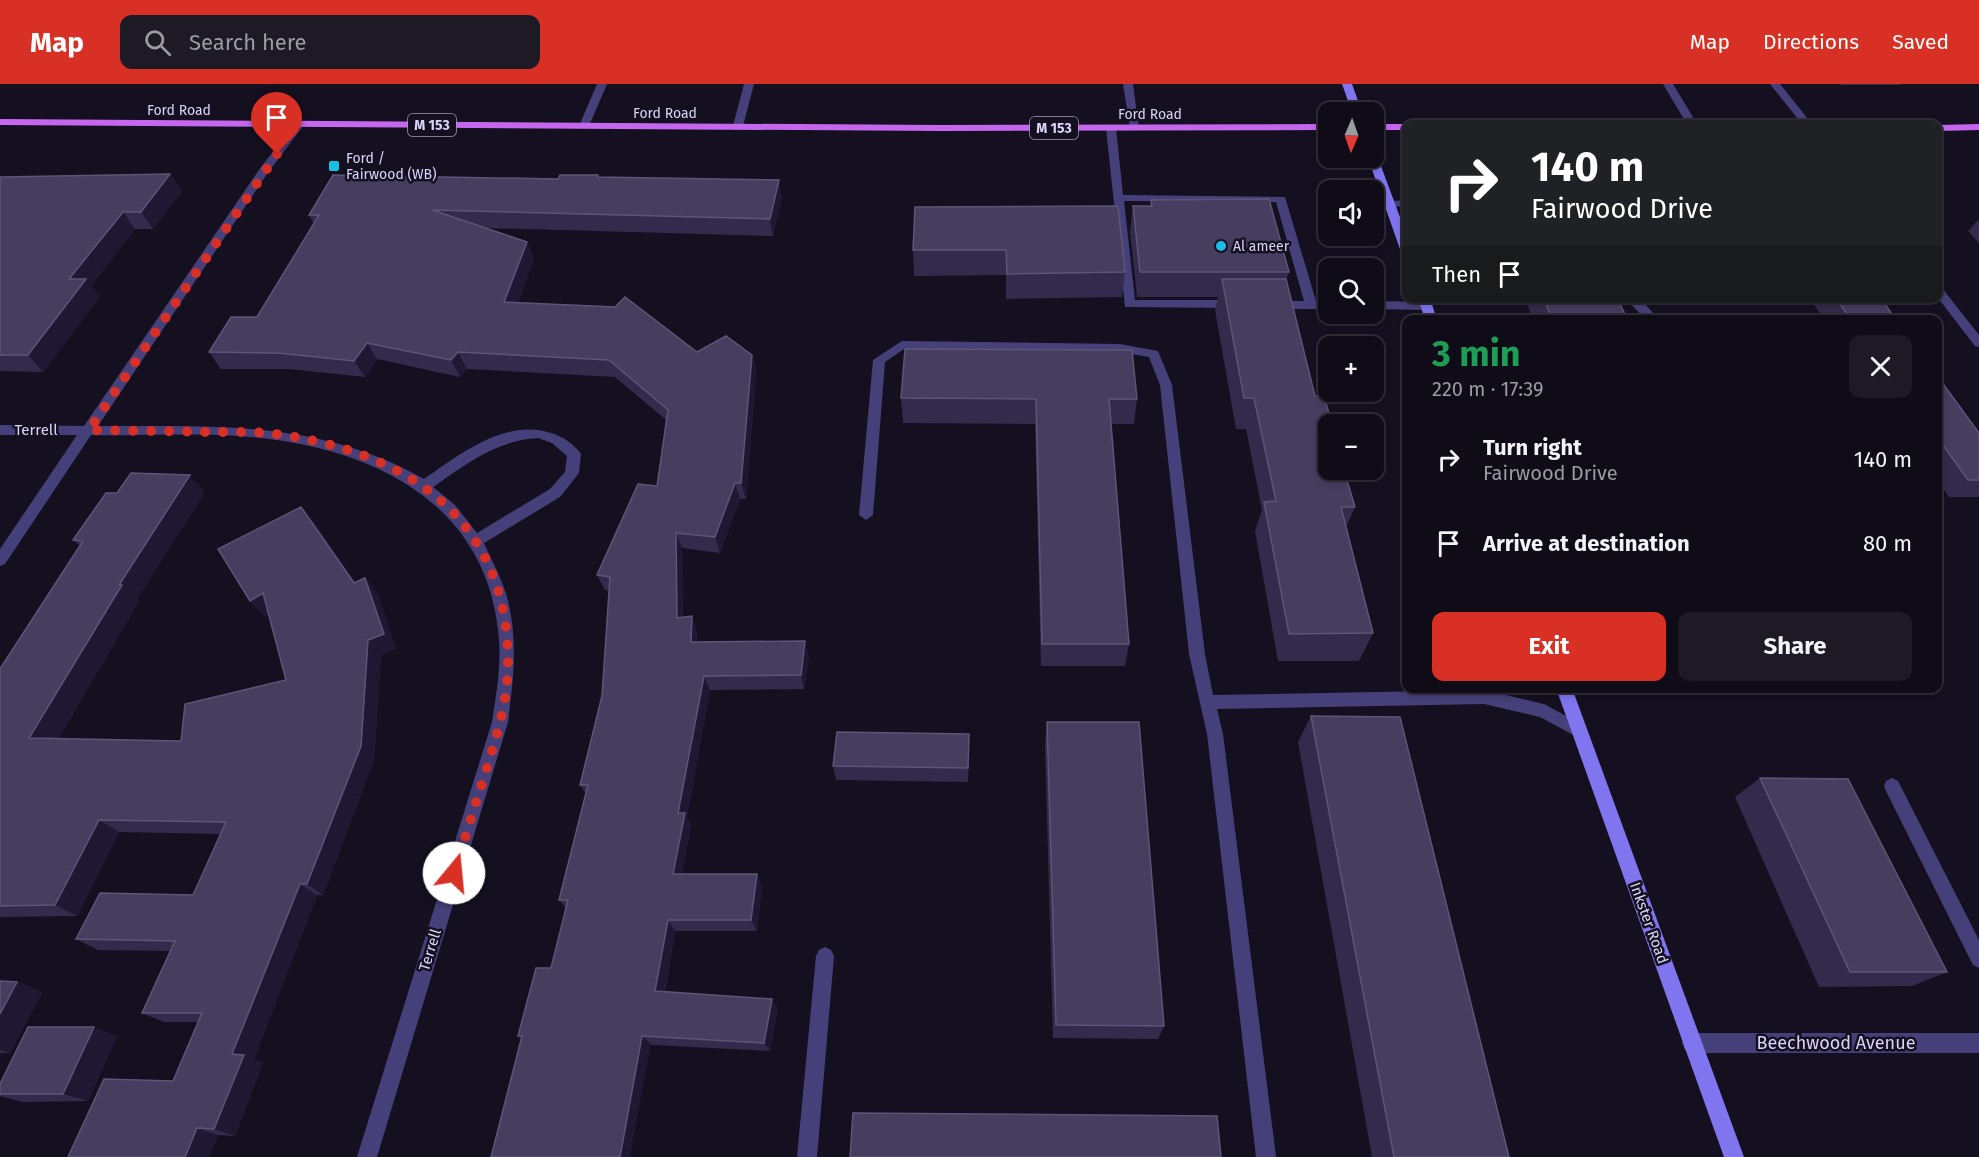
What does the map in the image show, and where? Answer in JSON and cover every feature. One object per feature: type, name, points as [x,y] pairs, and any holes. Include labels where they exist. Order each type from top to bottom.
[{"type":"main road","points":[[1347,84],[1353,102]]},
{"type":"main road","name":"Ford Road","points":[[0,122],[1318,127]]},
{"type":"main road","points":[[1384,127],[1402,127]]},
{"type":"main road","points":[[1942,128],[1979,128]]},
{"type":"main road","points":[[1377,168],[1402,238]]},
{"type":"main road","name":"Inkster Road","points":[[1566,693],[1734,1157]]},
{"type":"street","points":[[584,126],[602,84]]},
{"type":"street","points":[[738,126],[749,84]]},
{"type":"street","points":[[1128,84],[1135,128]]},
{"type":"street","points":[[1668,84],[1690,120]]},
{"type":"street","points":[[1775,84],[1804,120]]},
{"type":"street","points":[[0,560],[265,169],[300,124]]},
{"type":"street","points":[[1111,128],[1129,304],[1318,305]]},
{"type":"street","points":[[1118,198],[1281,198],[1311,305]]},
{"type":"street","points":[[1390,204],[1402,203]]},
{"type":"street","points":[[1942,296],[1979,343]]},
{"type":"street","points":[[1384,304],[1408,303]]},
{"type":"street","points":[[1636,303],[1649,315]]},
{"type":"street","points":[[867,515],[879,360],[902,345],[1120,348],[1154,354],[1166,385],[1197,654],[1215,734],[1266,1157]]},
{"type":"street","name":"Terrell","points":[[0,430],[249,432],[287,435],[356,452],[402,472],[424,486],[448,506],[485,557],[497,587],[506,632],[508,668],[500,722],[367,1157]]},
{"type":"street","points":[[424,486],[493,441],[523,433],[547,434],[563,441],[574,454],[573,473],[555,493],[475,541]]},
{"type":"street","points":[[1207,702],[1484,697],[1544,711],[1579,731]]},
{"type":"street","points":[[1892,786],[1979,959]]},
{"type":"street","points":[[807,1157],[825,956]]},
{"type":"street","name":"Beechwood Avenue","points":[[1692,1043],[1979,1043]]},
{"type":"building","points":[[170,174],[141,212],[123,212],[69,279],[86,279],[28,355],[0,355],[0,177]]},
{"type":"building","points":[[333,175],[558,179],[560,175],[598,175],[597,177],[779,180],[770,219],[432,210],[527,242],[504,302],[615,307],[625,297],[697,352],[726,336],[752,355],[741,483],[735,483],[715,537],[676,533],[677,618],[692,616],[691,642],[805,641],[801,675],[704,676],[678,813],[685,813],[673,874],[757,874],[751,920],[668,920],[655,991],[772,999],[764,1043],[642,1036],[620,1157],[491,1157],[522,1036],[518,1036],[536,968],[551,968],[568,900],[559,900],[588,785],[580,785],[602,696],[610,577],[597,575],[638,484],[657,486],[668,410],[609,360],[458,352],[451,360],[367,343],[354,361],[278,353],[209,352],[231,317],[257,317],[319,215],[309,215]]},
{"type":"building","points":[[1269,199],[1289,272],[1140,272],[1133,206],[1152,206],[1151,200]]},
{"type":"building","points":[[1118,206],[1125,272],[1007,274],[1006,250],[913,250],[915,207]]},
{"type":"building","points":[[1222,279],[1286,279],[1315,396],[1318,396],[1318,402],[1326,402],[1329,414],[1318,414],[1318,480],[1347,480],[1355,507],[1341,507],[1373,633],[1289,634],[1264,502],[1276,501],[1254,398],[1244,398]]},
{"type":"building","points":[[1546,303],[1620,303],[1626,315],[1550,315]]},
{"type":"building","points":[[1839,303],[1884,303],[1893,315],[1848,315]]},
{"type":"building","points":[[905,349],[1132,350],[1137,399],[1109,399],[1129,644],[1042,644],[1036,399],[901,398]]},
{"type":"building","points":[[1942,382],[1979,433],[1979,480],[1968,480],[1942,444]]},
{"type":"building","points":[[131,473],[190,475],[119,585],[122,585],[29,738],[181,741],[185,704],[286,680],[263,593],[250,601],[218,549],[301,507],[354,583],[365,578],[384,634],[368,640],[361,746],[307,884],[300,884],[232,1054],[244,1055],[214,1129],[197,1128],[185,1157],[68,1157],[104,1079],[173,1081],[202,1013],[142,1013],[175,941],[76,939],[100,893],[193,895],[226,822],[99,820],[55,905],[0,906],[0,669],[83,541],[73,540],[106,493],[117,493]]},
{"type":"building","points":[[1311,716],[1400,717],[1509,1157],[1394,1157]]},
{"type":"building","points":[[1047,722],[1139,722],[1164,1026],[1056,1025]]},
{"type":"building","points":[[837,732],[969,734],[968,768],[833,766]]},
{"type":"building","points":[[1760,778],[1848,779],[1947,972],[1850,972]]},
{"type":"building","points":[[0,981],[17,982],[0,1014]]},
{"type":"building","points":[[28,1027],[94,1027],[63,1094],[0,1094],[0,1084]]},
{"type":"building","points":[[853,1113],[1217,1116],[1221,1157],[850,1157]]},
{"type":"place","name":"Ford / Fairwood (WB)","points":[[334,166]]},
{"type":"place","name":"Al ameer","points":[[1221,246]]},
{"type":"route","points":[[277,154],[89,430],[249,432],[287,435],[345,448],[377,459],[424,486],[448,506],[468,530],[485,557],[497,587],[506,632],[508,668],[500,722],[454,873]]}]
